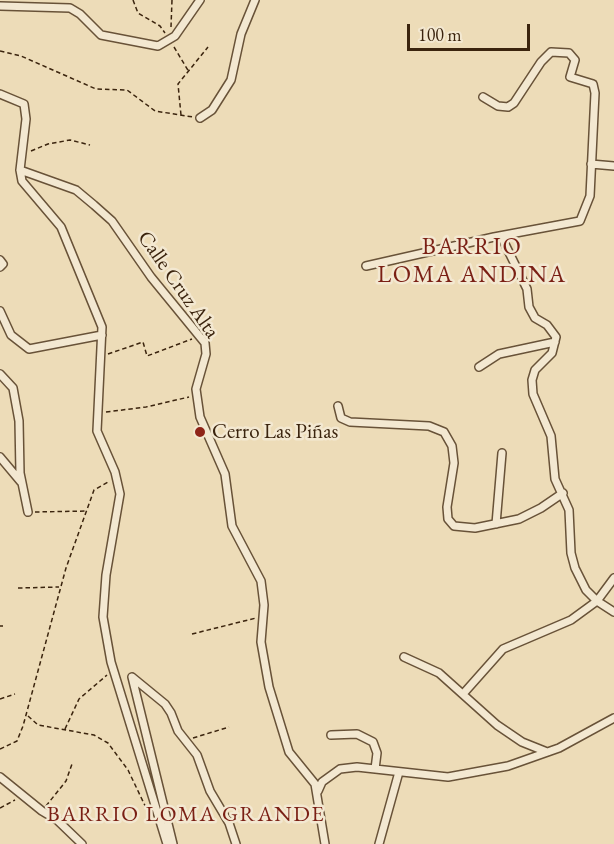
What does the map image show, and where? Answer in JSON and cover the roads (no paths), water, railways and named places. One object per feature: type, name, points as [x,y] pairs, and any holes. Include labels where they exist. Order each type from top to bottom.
[{"type":"street","points":[[0,6],[70,8],[101,35],[153,45],[172,39],[200,0]]},
{"type":"street","points":[[200,118],[212,110],[231,80],[241,34],[255,0]]},
{"type":"street","points":[[366,266],[579,221],[585,213],[590,196],[595,93],[593,84],[570,76],[575,60],[569,53],[551,52],[541,62],[514,103],[508,107],[498,106],[483,97]]},
{"type":"street","points":[[0,94],[19,100],[26,110],[20,170],[26,188],[55,217],[69,242],[75,264],[100,317],[102,335],[98,436],[117,477],[120,494],[103,604],[107,644],[167,844]]},
{"type":"street","points":[[591,164],[614,166]]},
{"type":"street","name":"Calle Cruz Alta","points":[[20,170],[76,190],[112,221],[151,277],[205,344],[207,354],[197,378],[196,396],[200,417],[225,474],[232,526],[261,581],[263,616],[261,642],[279,722],[289,752],[313,779],[318,790],[325,844]]},
{"type":"street","points":[[501,236],[527,288],[529,307],[535,318],[547,325],[556,338],[552,353],[535,370],[532,380],[533,394],[551,436],[555,479],[569,510],[571,554],[575,568],[586,590],[597,602],[614,612]]},
{"type":"street","points":[[0,260],[3,264],[0,267]]},
{"type":"street","points":[[0,311],[7,329],[18,343],[29,349],[102,335]]},
{"type":"street","points":[[0,333],[7,329]]},
{"type":"street","points":[[478,367],[499,354],[555,342]]},
{"type":"street","points":[[0,374],[13,388],[19,421],[22,484],[28,512]]},
{"type":"street","points":[[338,406],[341,418],[350,422],[429,426],[444,432],[452,446],[454,463],[448,519],[454,526],[476,528],[519,519],[563,493]]},
{"type":"street","points":[[496,524],[502,453]]},
{"type":"street","points":[[0,457],[22,484]]},
{"type":"street","points":[[463,694],[490,660],[503,649],[552,630],[597,602],[614,578]]},
{"type":"street","points":[[404,657],[439,673],[497,725],[522,742],[546,752]]},
{"type":"street","points":[[173,844],[132,677],[165,704],[178,731],[187,741],[203,768],[210,791],[230,823],[236,844]]},
{"type":"street","points":[[318,790],[322,782],[340,770],[375,769],[448,777],[508,766],[546,752],[614,718]]},
{"type":"street","points":[[331,735],[357,734],[374,742],[375,769]]},
{"type":"street","points":[[379,844],[399,772]]},
{"type":"street","points":[[0,777],[42,812],[57,820],[82,844]]},
{"type":"place","name":"Cerro Las Piñas","points":[[200,432]]},
{"type":"district","name":"BARRIO LOMA ANDINA","points":[[472,261]]},
{"type":"district","name":"BARRIO LOMA GRANDE","points":[[186,815]]}]
